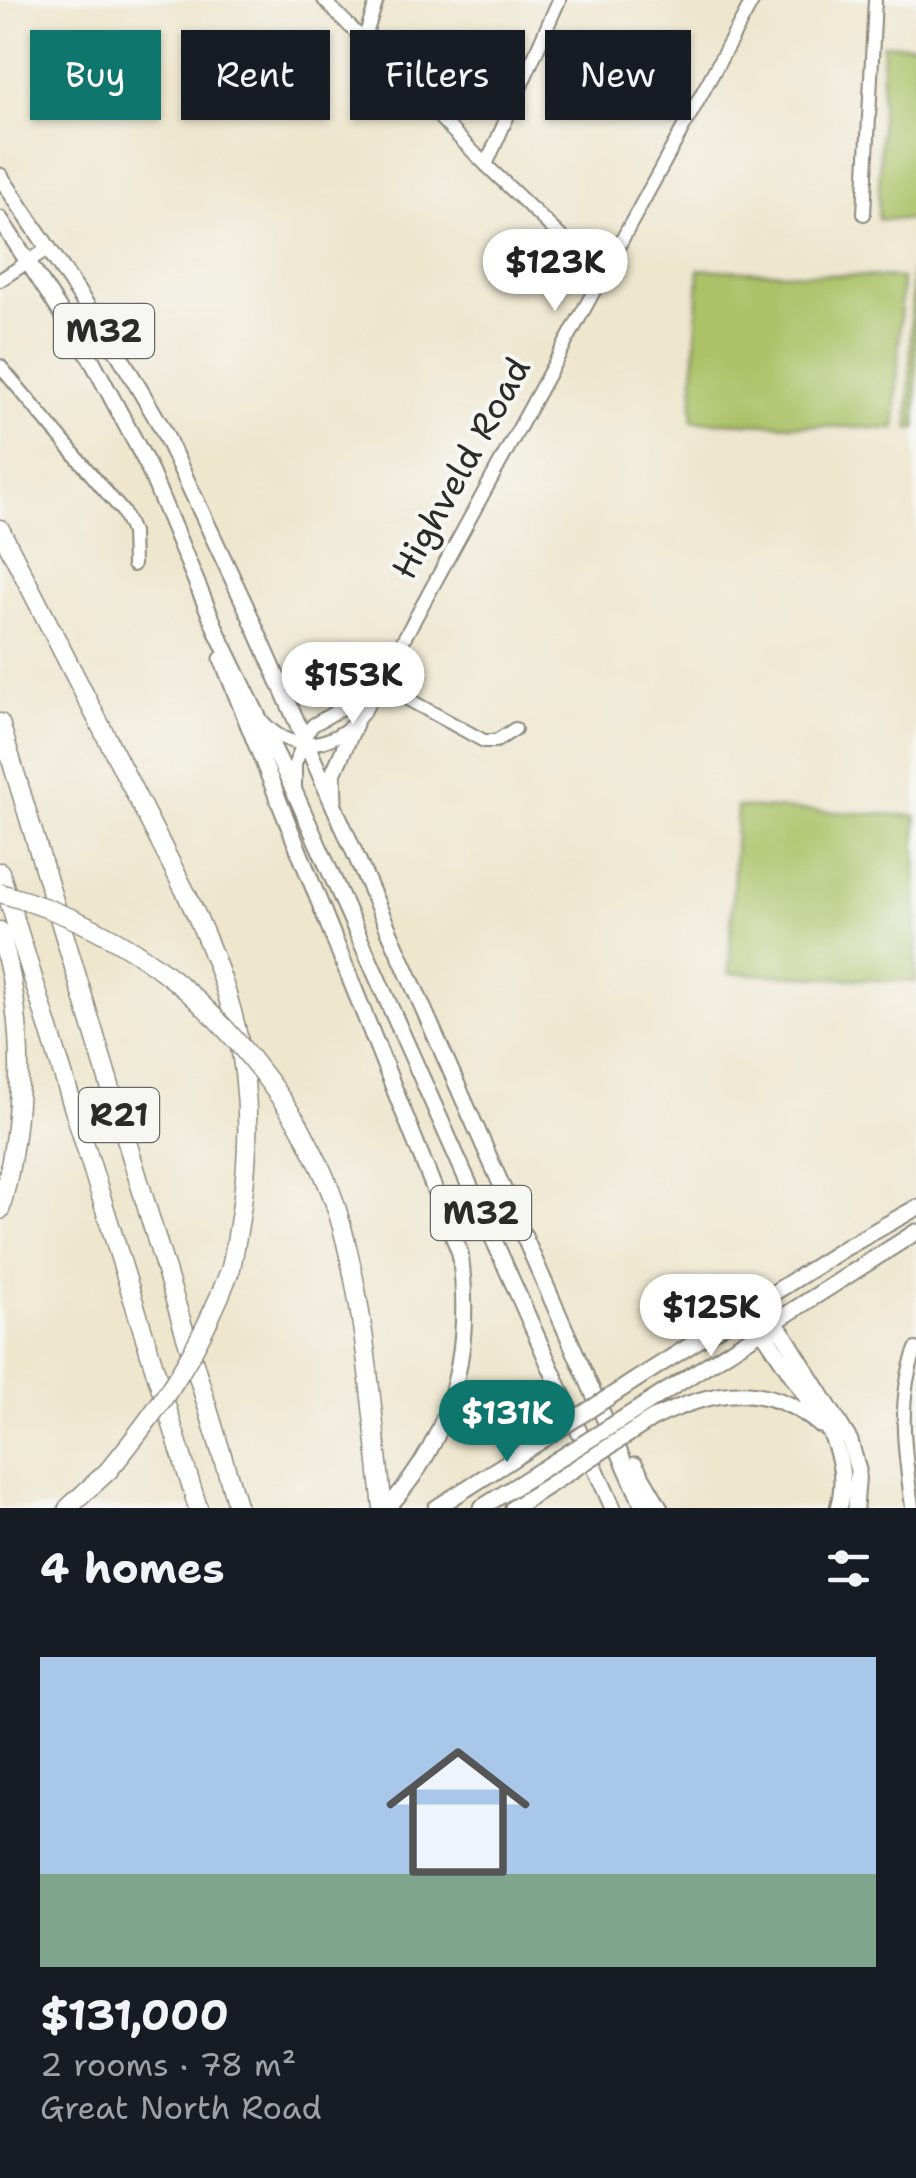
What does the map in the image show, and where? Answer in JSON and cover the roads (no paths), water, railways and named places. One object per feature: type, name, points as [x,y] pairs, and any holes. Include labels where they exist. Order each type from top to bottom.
[{"type":"highway","points":[[0,529],[207,936],[232,1006],[246,1077],[249,1135],[244,1201],[231,1268],[205,1332],[153,1418],[108,1471],[68,1508]]},
{"type":"highway","name":"R21","points":[[0,723],[238,1508]]},
{"type":"highway","name":"R21","points":[[0,872],[198,1508]]},
{"type":"highway","points":[[0,893],[77,920],[160,968],[232,1032],[299,1125],[331,1194],[346,1245],[385,1508]]},
{"type":"highway","points":[[0,931],[17,1011],[20,1058],[16,1125],[0,1210]]},
{"type":"main road","name":"M32","points":[[0,176],[117,351],[161,426],[246,607],[644,1508]]},
{"type":"main road","name":"M32","points":[[0,219],[90,357],[147,464],[218,634],[295,793],[613,1508]]},
{"type":"main road","points":[[218,634],[228,678],[460,1253],[466,1317],[460,1372],[452,1401],[424,1461],[385,1508]]},
{"type":"main road","points":[[337,818],[334,774],[355,724]]},
{"type":"main road","points":[[887,1223],[916,1198]]},
{"type":"main road","points":[[436,1508],[754,1305],[916,1208]]},
{"type":"main road","points":[[481,1508],[561,1467],[649,1412],[769,1325],[916,1232]]},
{"type":"main road","points":[[754,1305],[850,1441],[858,1470],[855,1508]]},
{"type":"main road","points":[[769,1325],[831,1434],[842,1468],[838,1508]]},
{"type":"main road","points":[[592,1387],[660,1508]]},
{"type":"main road","points":[[649,1412],[742,1393],[770,1397],[798,1408],[831,1434]]},
{"type":"main road","points":[[513,1508],[561,1467]]},
{"type":"street","points":[[324,0],[354,30]]},
{"type":"street","points":[[367,30],[377,0]]},
{"type":"street","points":[[486,165],[560,0]]},
{"type":"street","name":"Highveld Road","points":[[355,724],[754,0]]},
{"type":"street","points":[[864,214],[875,0]]},
{"type":"street","points":[[442,120],[601,275]]},
{"type":"street","points":[[0,280],[49,248]]},
{"type":"street","points":[[0,366],[123,512],[132,532],[133,565]]},
{"type":"street","name":"Highveld Road","points":[[304,743],[313,725],[356,700],[396,650]]},
{"type":"street","points":[[380,684],[484,741],[496,741],[515,729]]},
{"type":"street","points":[[256,712],[275,733],[304,743],[331,740],[355,724]]},
{"type":"street","points":[[295,793],[295,764],[304,743]]},
{"type":"street","points":[[912,1508],[904,1405],[916,1349]]}]
